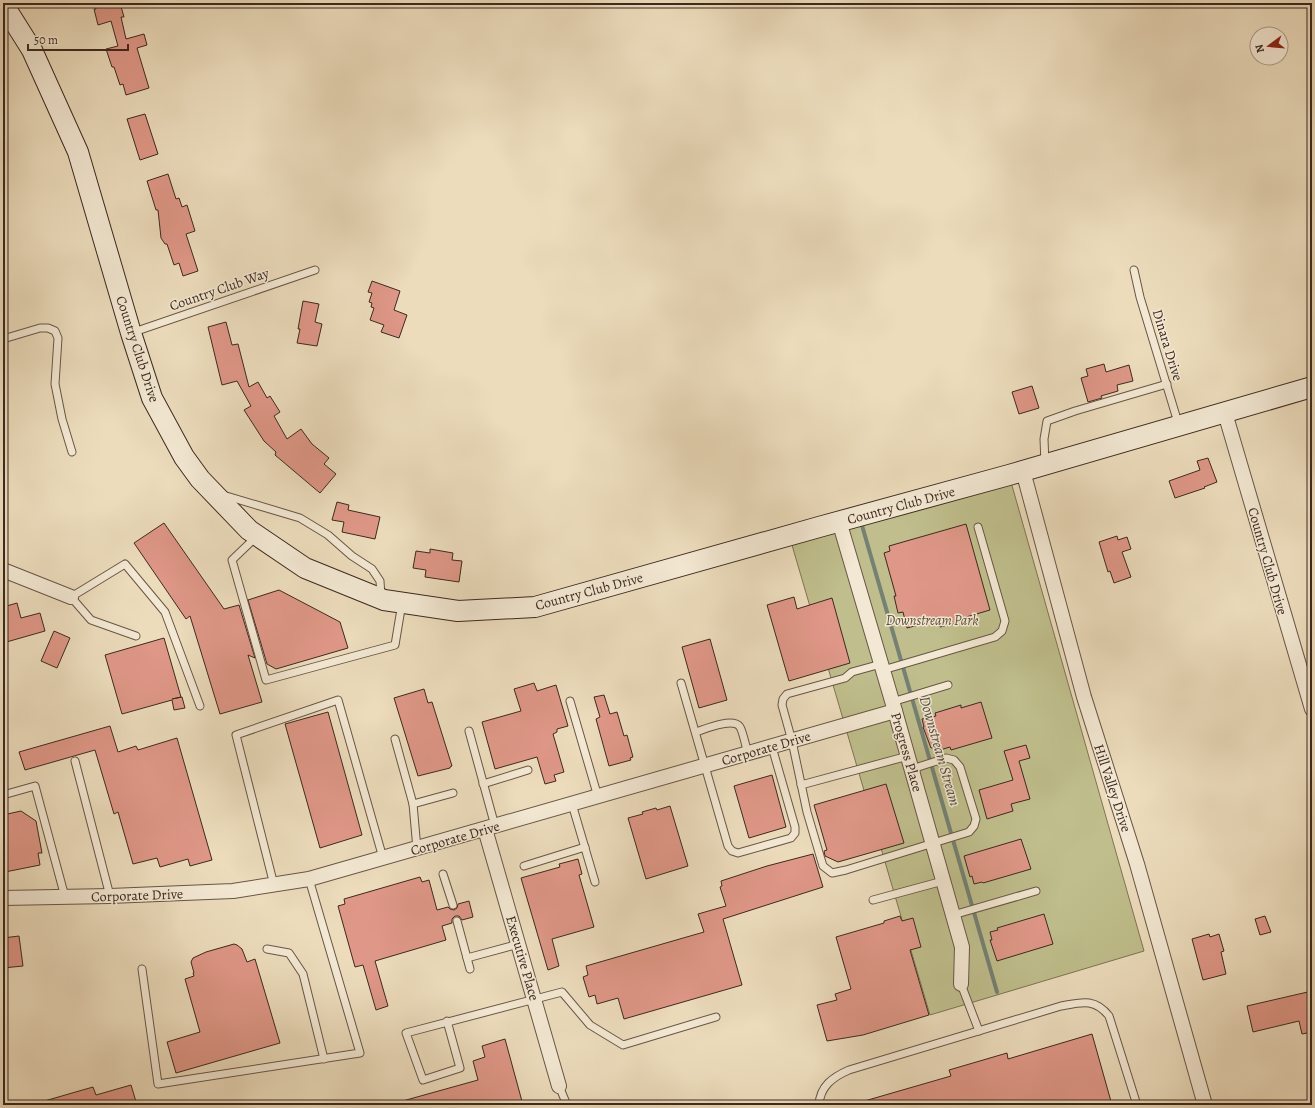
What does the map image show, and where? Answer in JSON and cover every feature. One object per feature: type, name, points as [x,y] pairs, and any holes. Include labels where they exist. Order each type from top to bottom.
[{"type":"street","name":"Country Club Drive","points":[[3,4],[32,50],[78,152],[131,333],[152,398],[184,457],[200,479],[249,530],[257,536],[305,568],[381,598],[402,603],[458,611],[535,607],[839,521],[1045,465],[1225,414],[1312,387]]},
{"type":"street","name":"Country Club Drive","points":[[1225,414],[1312,709]]},
{"type":"street","name":"Hill Valley Drive","points":[[1023,471],[1084,697],[1137,864],[1205,1105]]},
{"type":"street","name":"Progress Place","points":[[839,521],[894,706],[962,947],[961,984]]},
{"type":"street","points":[[3,570],[71,597]]},
{"type":"street","name":"Corporate Drive","points":[[3,898],[110,896],[233,891],[309,879],[772,747],[894,706]]},
{"type":"street","name":"Executive Place","points":[[490,828],[519,944],[559,1086]]},
{"type":"lane","name":"Country Club Way","points":[[131,333],[315,270]]},
{"type":"lane","name":"Dinara Drive","points":[[1134,270],[1140,297],[1167,384],[1178,427]]},
{"type":"lane","points":[[3,339],[40,328],[48,328],[55,331],[58,338],[55,384],[62,419],[72,452]]},
{"type":"lane","points":[[1045,465],[1044,439],[1048,421],[1069,413],[1167,384]]},
{"type":"lane","points":[[213,493],[239,499],[300,518],[328,535],[352,556],[372,569],[380,581],[381,598]]},
{"type":"lane","points":[[801,785],[910,763],[946,758],[954,760],[960,767],[976,818],[974,826],[968,832],[832,873],[823,866],[801,785],[792,741],[782,705],[783,699],[787,694],[846,678],[852,672],[882,667],[995,637],[1002,631],[1005,621],[978,527]]},
{"type":"lane","points":[[257,536],[232,560],[266,680],[395,645],[402,603]]},
{"type":"lane","points":[[136,636],[91,620],[71,597],[125,564],[165,612],[200,706]]},
{"type":"lane","points":[[681,683],[728,846],[732,851],[738,853],[791,838],[795,833],[795,827],[772,747]]},
{"type":"lane","points":[[894,706],[948,684]]},
{"type":"lane","points":[[274,885],[236,735],[338,700],[383,858]]},
{"type":"lane","points":[[570,701],[598,797]]},
{"type":"lane","points":[[696,732],[730,722],[736,723],[740,727],[748,754]]},
{"type":"lane","points":[[469,731],[483,784],[490,828]]},
{"type":"lane","points":[[395,739],[413,804],[417,849]]},
{"type":"lane","points":[[75,762],[110,896]]},
{"type":"lane","points":[[483,784],[528,770]]},
{"type":"lane","points":[[3,795],[35,786],[65,897]]},
{"type":"lane","points":[[413,804],[453,793]]},
{"type":"lane","points":[[572,804],[595,882]]},
{"type":"lane","points":[[524,866],[585,847]]},
{"type":"lane","points":[[444,874],[452,905]]},
{"type":"lane","points":[[142,969],[158,1084],[360,1053],[309,879]]},
{"type":"lane","points":[[873,900],[943,881]]},
{"type":"lane","points":[[953,915],[1036,891]]},
{"type":"lane","points":[[457,922],[470,970]]},
{"type":"lane","points":[[467,958],[519,944]]},
{"type":"lane","points":[[267,949],[289,953],[303,974],[324,1059]]},
{"type":"lane","points":[[961,984],[979,1031]]},
{"type":"lane","points":[[448,1022],[460,1068],[423,1080],[406,1032],[534,998],[562,992],[590,1026],[623,1045],[716,1017]]},
{"type":"lane","points":[[820,1105],[825,1086],[837,1075],[849,1070],[1061,1006],[1088,1003],[1096,1004],[1104,1009],[1109,1016],[1137,1105]]},
{"type":"lane","points":[[559,1086],[567,1105]]},
{"type":"green space","name":"Downstream Park","points":[[1009,475],[1144,951],[930,1015],[789,535]]},
{"type":"building","points":[[94,3],[120,3],[124,17],[121,17],[126,39],[144,34],[147,45],[137,48],[149,88],[126,95],[123,84],[120,85],[114,67],[112,67],[106,49],[118,46],[111,21],[98,25]]},
{"type":"building","points":[[145,114],[158,154],[140,160],[127,119]]},
{"type":"building","points":[[168,174],[176,199],[179,198],[182,207],[187,205],[195,231],[186,234],[198,271],[183,276],[179,263],[174,265],[167,244],[165,244],[161,238],[158,210],[156,210],[147,181]]},
{"type":"building","points":[[372,281],[400,291],[394,310],[407,315],[399,338],[381,332],[384,325],[370,320],[374,308],[371,307],[372,303],[369,302],[372,293],[368,292]]},
{"type":"building","points":[[303,301],[319,304],[315,322],[322,324],[317,346],[297,343]]},
{"type":"building","points":[[226,322],[232,345],[238,344],[249,387],[258,382],[267,398],[270,396],[280,412],[274,416],[287,439],[301,429],[312,444],[329,458],[324,464],[336,474],[320,493],[275,455],[276,452],[264,441],[244,410],[251,406],[237,381],[222,385],[208,327]]},
{"type":"building","points":[[1104,364],[1106,372],[1129,365],[1133,381],[1117,385],[1118,391],[1088,402],[1081,378],[1088,376],[1086,369]]},
{"type":"building","points":[[1032,386],[1039,408],[1019,414],[1012,392]]},
{"type":"building","points":[[1208,458],[1217,482],[1204,487],[1205,488],[1175,498],[1169,481],[1200,470],[1197,461]]},
{"type":"building","points":[[337,502],[349,505],[348,510],[380,517],[375,539],[342,532],[344,522],[332,520]]},
{"type":"building","points":[[164,523],[224,609],[239,605],[255,658],[248,655],[262,702],[220,714],[190,616],[186,619],[134,543]]},
{"type":"building","points":[[966,524],[990,610],[956,620],[956,623],[940,627],[937,620],[907,628],[903,612],[898,613],[894,596],[896,596],[884,553],[890,551],[889,546]]},
{"type":"building","points":[[1117,536],[1118,540],[1127,537],[1131,549],[1122,552],[1131,577],[1114,583],[1110,571],[1108,572],[1099,542]]},
{"type":"building","points":[[430,549],[453,553],[452,560],[462,561],[459,582],[425,577],[426,570],[413,568],[416,551],[430,553]]},
{"type":"building","points":[[279,590],[340,622],[348,648],[276,669],[267,664],[248,600]]},
{"type":"building","points":[[794,597],[797,609],[832,598],[850,663],[789,681],[767,605]]},
{"type":"building","points":[[17,603],[21,618],[40,613],[45,631],[3,643],[3,607]]},
{"type":"building","points":[[54,631],[70,638],[57,668],[41,661]]},
{"type":"building","points":[[164,638],[181,697],[172,699],[182,697],[185,708],[174,710],[172,700],[122,714],[105,655]]},
{"type":"building","points":[[710,639],[727,700],[699,708],[682,647]]},
{"type":"building","points":[[534,683],[537,691],[556,685],[568,726],[557,729],[557,732],[553,734],[564,772],[554,775],[556,781],[545,784],[537,757],[495,769],[482,722],[521,711],[514,689]]},
{"type":"building","points":[[424,689],[428,703],[432,702],[452,766],[450,768],[418,776],[394,698]]},
{"type":"building","points":[[604,695],[610,714],[617,712],[624,736],[627,735],[633,757],[630,758],[631,760],[609,766],[596,719],[600,717],[594,697]]},
{"type":"building","points":[[981,702],[992,738],[951,750],[950,747],[940,750],[939,746],[931,748],[923,727],[922,719],[936,716],[935,713],[961,705],[961,708]]},
{"type":"building","points":[[328,712],[362,835],[320,848],[285,724]]},
{"type":"building","points":[[110,726],[118,752],[136,746],[138,750],[177,738],[212,860],[190,866],[188,859],[160,867],[157,858],[133,864],[118,812],[114,814],[95,750],[25,770],[19,752]]},
{"type":"building","points":[[1026,745],[1030,758],[1019,761],[1030,799],[1011,804],[1013,811],[987,819],[979,790],[1013,780],[1004,751]]},
{"type":"building","points":[[772,775],[786,827],[749,838],[734,786]]},
{"type":"building","points":[[886,784],[904,843],[838,862],[825,856],[824,851],[827,850],[814,805]]},
{"type":"building","points":[[670,806],[688,866],[646,879],[628,818],[643,814],[642,812],[656,808],[657,810]]},
{"type":"building","points":[[21,811],[36,821],[42,853],[38,853],[40,865],[5,872],[5,868],[3,868],[3,815]]},
{"type":"building","points":[[1021,839],[1031,869],[983,883],[974,884],[972,876],[970,877],[964,856]]},
{"type":"building","points":[[813,854],[823,887],[723,919],[742,985],[624,1019],[618,998],[597,1004],[595,995],[589,997],[583,977],[588,975],[586,966],[704,932],[698,914],[726,906],[720,887],[722,886],[721,881],[767,866]]},
{"type":"building","points":[[578,859],[582,874],[579,875],[594,927],[552,939],[559,966],[548,970],[521,878],[560,867],[559,864]]},
{"type":"building","points":[[420,877],[422,882],[429,880],[437,910],[448,907],[454,910],[457,908],[458,904],[469,901],[473,917],[462,920],[459,916],[455,916],[452,919],[452,923],[442,926],[446,940],[375,961],[388,1006],[376,1010],[363,965],[355,967],[338,906],[345,904],[344,899]]},
{"type":"building","points":[[1044,914],[1053,944],[997,961],[990,940],[992,940],[990,932],[998,930],[997,928]]},
{"type":"building","points":[[900,916],[902,921],[913,918],[921,947],[910,950],[929,1015],[863,1035],[827,1041],[817,1005],[837,1000],[835,994],[851,989],[836,937],[884,923],[884,921]]},
{"type":"building","points":[[1265,916],[1271,932],[1260,935],[1255,919]]},
{"type":"building","points":[[1209,934],[1210,937],[1219,934],[1224,951],[1221,952],[1226,974],[1203,980],[1192,939]]},
{"type":"building","points":[[19,936],[23,966],[3,968],[3,938]]},
{"type":"building","points":[[234,944],[242,949],[247,962],[255,959],[280,1043],[176,1073],[167,1042],[200,1032],[185,979],[194,976],[191,962],[193,958],[206,952]]},
{"type":"building","points":[[1312,991],[1312,1032],[1302,1034],[1299,1021],[1253,1032],[1247,1006]]},
{"type":"building","points":[[1092,1034],[1112,1105],[862,1105],[861,1102],[951,1076],[949,1070],[1007,1053],[1008,1059]]},
{"type":"building","points":[[505,1039],[523,1105],[400,1105],[399,1102],[478,1080],[473,1061],[485,1057],[482,1046]]},
{"type":"building","points":[[131,1085],[137,1105],[41,1105],[41,1102],[93,1087],[96,1095]]},
{"type":"waterway","name":"Downstream Stream","points":[[861,522],[997,992]]}]
